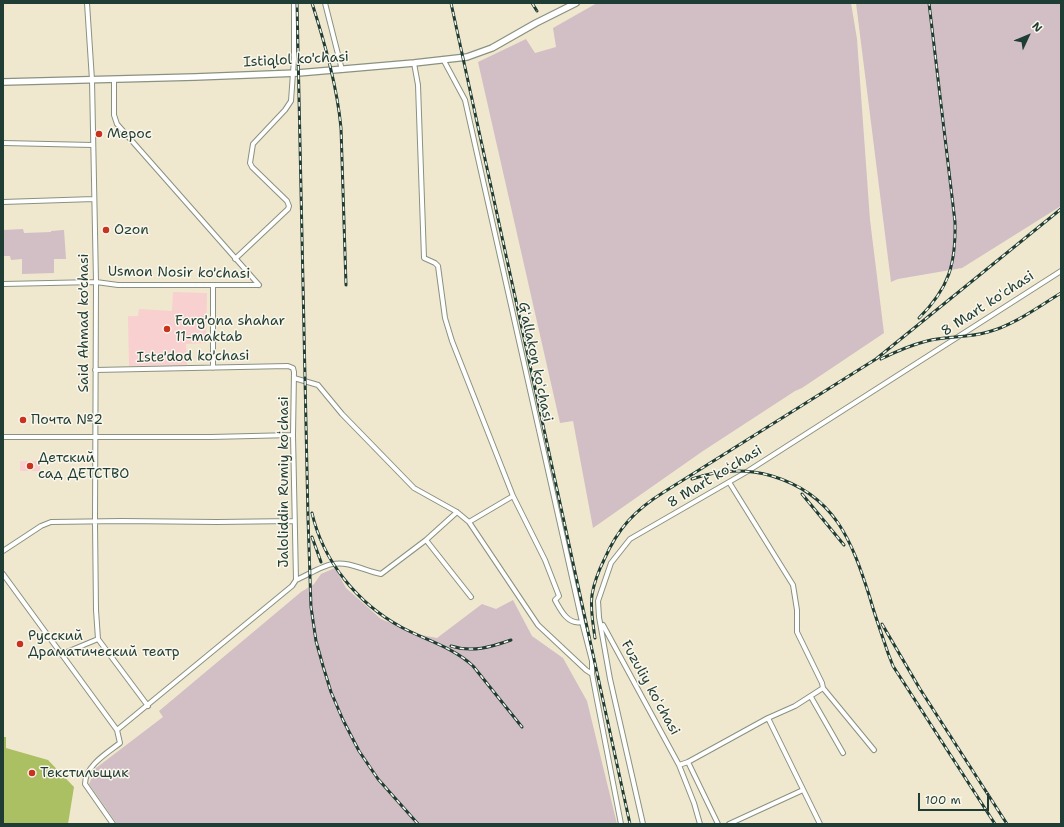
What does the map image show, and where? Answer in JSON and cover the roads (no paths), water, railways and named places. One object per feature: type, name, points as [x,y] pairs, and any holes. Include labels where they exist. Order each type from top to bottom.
[{"type":"main road","name":"Istiqlol ko'chasi","points":[[3,82],[293,73],[342,70],[467,57],[492,48],[576,3]]},
{"type":"street","name":"Said Ahmad ko'chasi","points":[[86,3],[92,80],[96,282],[95,522],[96,610],[98,639]]},
{"type":"street","points":[[114,79],[114,116],[118,124],[235,259],[288,207],[287,201],[252,167],[250,163],[253,144],[285,110],[291,101],[294,59],[294,3]]},
{"type":"street","points":[[325,3],[342,70]]},
{"type":"street","name":"Gʻallakon koʻchasi","points":[[443,59],[465,100],[592,661],[592,674],[621,824]]},
{"type":"street","points":[[414,63],[418,85],[424,258],[438,266],[445,318],[452,342],[514,496],[551,573],[559,596],[555,599],[556,602],[571,621],[576,624],[582,622]]},
{"type":"street","points":[[3,143],[93,145]]},
{"type":"street","points":[[3,202],[94,199]]},
{"type":"street","name":"Usmon Nosir ko'chasi","points":[[3,284],[96,282],[118,285],[259,285],[235,259]]},
{"type":"street","name":"8 Mart koʻchasi","points":[[642,824],[610,678],[600,621],[598,601],[611,563],[630,539],[748,471],[1061,271]]},
{"type":"street","points":[[213,286],[213,368]]},
{"type":"street","name":"Iste'dod ko'chasi","points":[[95,370],[291,366]]},
{"type":"street","name":"Jaloliddin Rumiy koʻchasi","points":[[118,730],[292,586],[296,580],[293,435],[294,372],[291,366]]},
{"type":"street","points":[[294,378],[318,385],[342,414],[414,488],[456,512],[469,522],[538,625],[592,674]]},
{"type":"street","points":[[3,437],[232,437],[293,435]]},
{"type":"street","points":[[729,482],[793,585],[797,610],[797,632],[823,688],[874,750]]},
{"type":"street","points":[[469,522],[514,496]]},
{"type":"street","points":[[296,580],[332,564],[354,566],[369,572],[381,574],[426,540],[456,512]]},
{"type":"street","points":[[3,551],[41,526],[51,522],[95,522],[122,520],[217,522],[294,521]]},
{"type":"street","points":[[426,540],[471,596]]},
{"type":"street","points":[[3,574],[118,730],[120,743],[92,766],[85,779],[85,784],[113,824]]},
{"type":"street","name":"Fuzuliy koʻchasi","points":[[600,621],[679,764],[694,803],[700,824]]},
{"type":"street","points":[[62,654],[98,639],[148,706]]},
{"type":"street","points":[[679,764],[688,762],[768,718],[796,706],[812,697],[823,688]]},
{"type":"street","points":[[812,697],[843,753]]},
{"type":"street","points":[[768,718],[820,824]]},
{"type":"street","points":[[688,762],[718,824]]},
{"type":"street","points":[[729,824],[803,790]]},
{"type":"railway","points":[[297,3],[308,518],[311,607],[316,641],[331,692],[359,751],[378,779],[418,824]]},
{"type":"railway","points":[[312,3],[330,65],[337,97],[341,128],[346,285]]},
{"type":"railway","points":[[451,3],[630,824]]},
{"type":"railway","points":[[532,3],[537,11]]},
{"type":"railway","points":[[919,318],[944,286],[952,263],[955,237],[955,222],[929,3]]},
{"type":"railway","points":[[595,638],[591,606],[595,581],[615,538],[636,513],[664,492],[876,359],[1061,209]]},
{"type":"railway","points":[[881,359],[903,349],[927,341],[973,335],[998,329],[1026,315],[1061,293]]},
{"type":"railway","points":[[692,479],[732,471],[762,473],[794,484],[811,495],[826,508],[848,539],[863,577],[893,666],[995,824]]},
{"type":"railway","points":[[802,494],[844,545]]},
{"type":"railway","points":[[312,513],[324,548],[333,564],[356,593],[370,606],[401,627],[448,649],[465,659],[473,666],[522,727]]},
{"type":"railway","points":[[312,537],[321,562]]},
{"type":"railway","points":[[882,624],[920,689],[1007,824]]},
{"type":"railway","points":[[451,646],[474,649],[489,647],[511,640]]},
{"type":"place","name":"Мерос","points":[[99,134]]},
{"type":"place","name":"Ozon","points":[[106,230]]},
{"type":"place","name":"Farg'ona shahar 11-maktab","points":[[167,329]]},
{"type":"place","name":"Почта №2","points":[[23,420]]},
{"type":"place","name":"Детский сад ДЕТСТВО","points":[[30,466]]},
{"type":"place","name":"Русский Драматический театр","points":[[20,644]]},
{"type":"place","name":"Текстильщик","points":[[32,773]]}]
